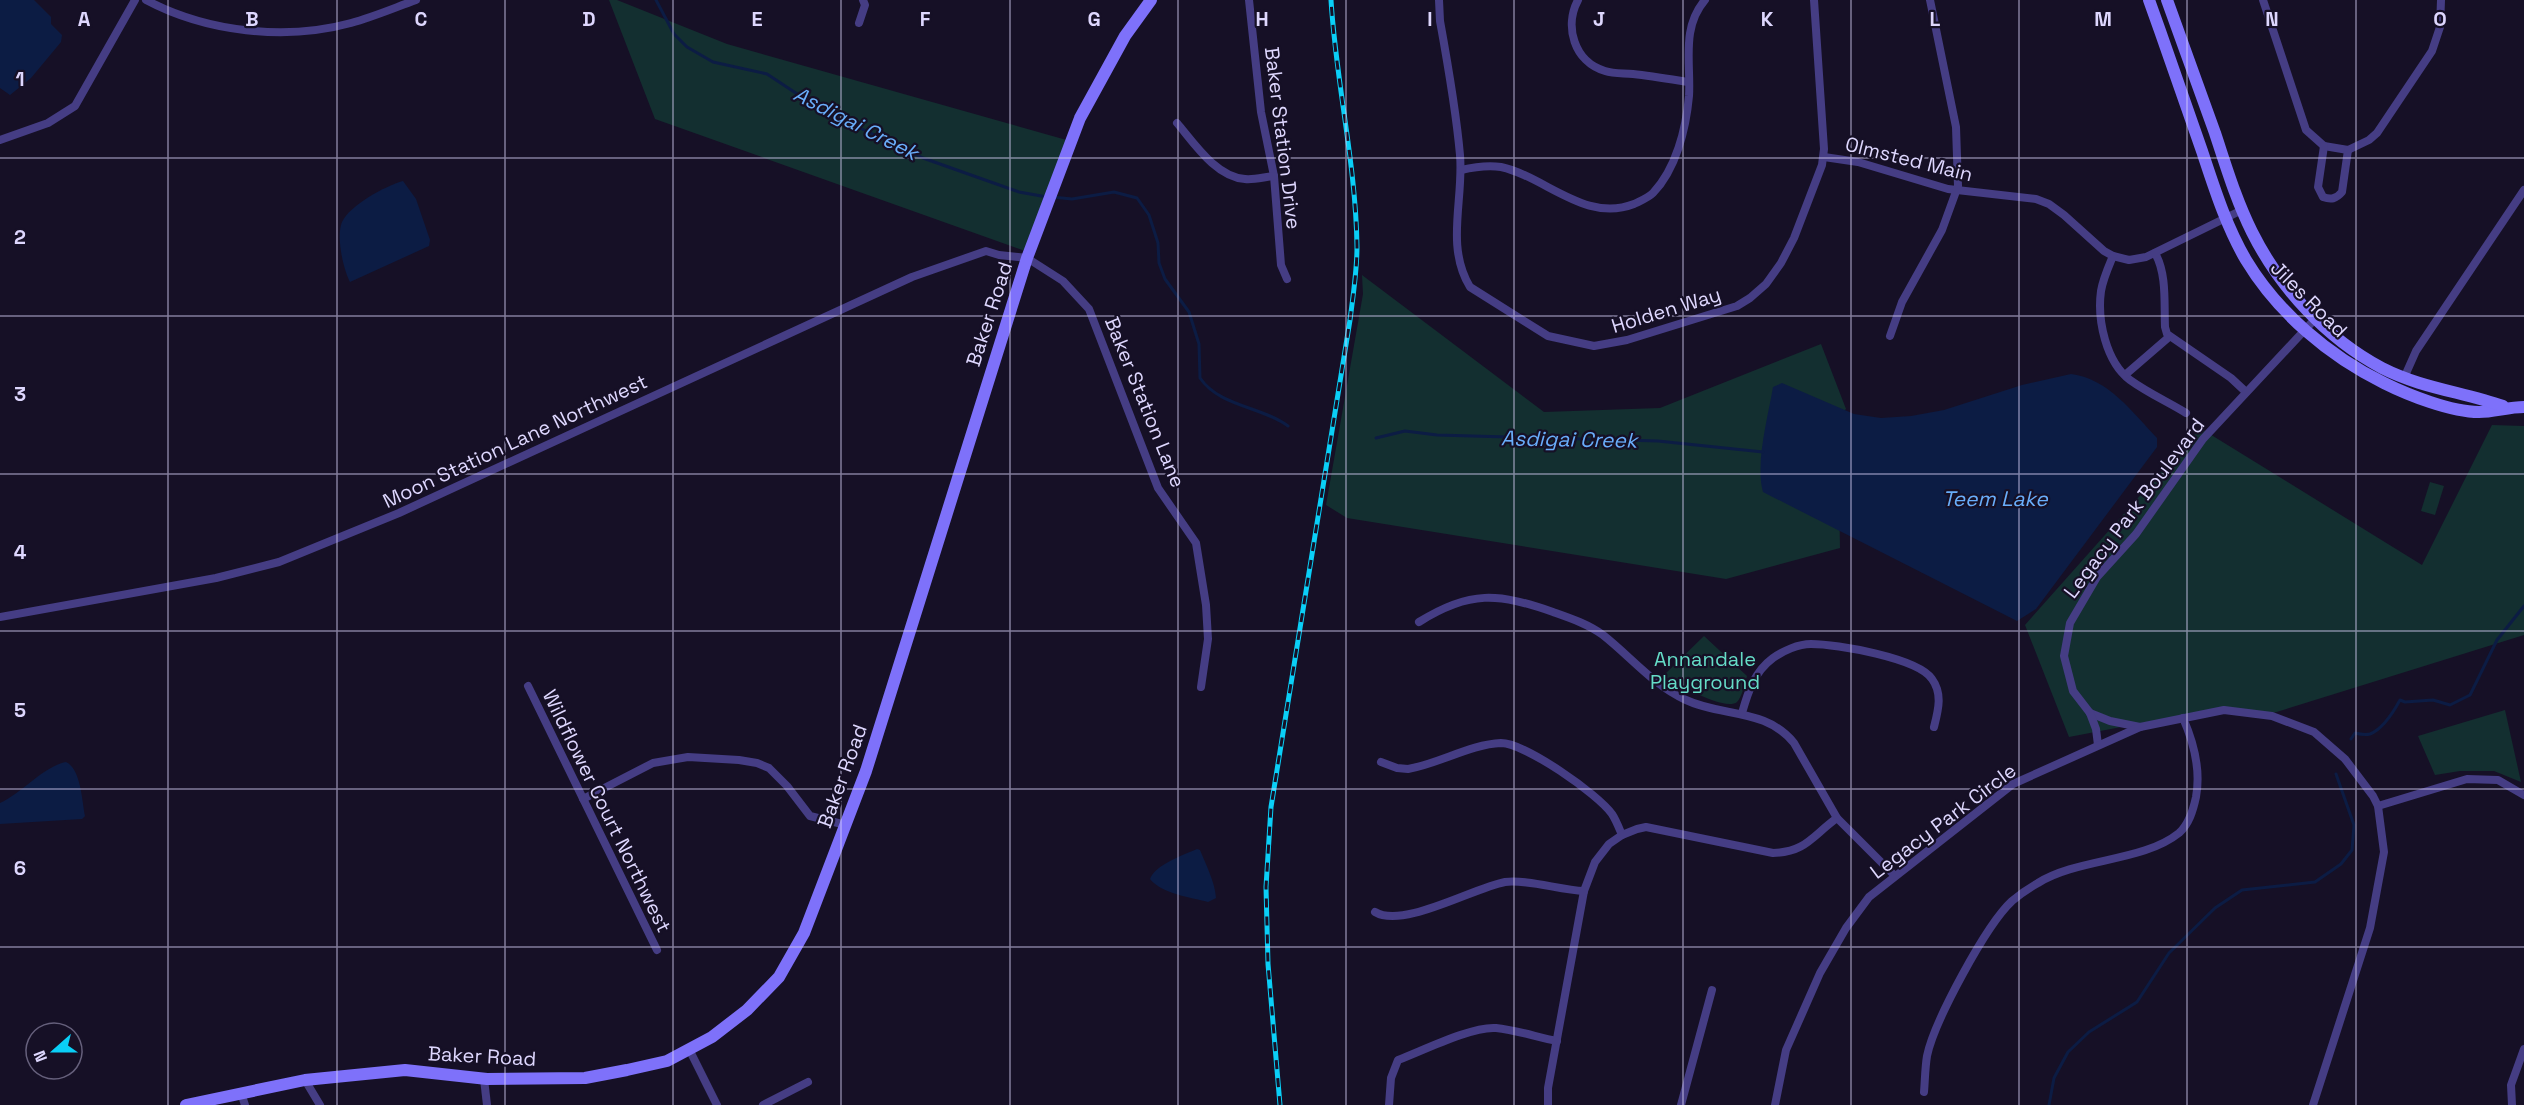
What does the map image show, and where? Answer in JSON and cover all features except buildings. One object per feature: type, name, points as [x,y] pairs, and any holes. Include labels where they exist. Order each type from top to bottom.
[{"type":"main road","name":"Baker Road","points":[[186,1105],[243,1099],[305,1080],[405,1070],[484,1079],[585,1078],[667,1060],[689,1049],[712,1037],[747,1010],[779,977],[804,933],[874,748],[1027,258],[1080,117],[1125,36],[1151,0]]},
{"type":"main road","name":"Jiles Road","points":[[2149,0],[2236,242],[2259,279],[2305,329],[2358,370],[2422,399],[2479,412],[2506,407],[2524,407]]},
{"type":"main road","name":"Jiles Road","points":[[2168,0],[2242,210],[2274,270],[2315,319],[2346,345],[2404,378],[2424,386],[2479,398],[2506,407]]},
{"type":"street","points":[[0,140],[48,123],[75,106],[135,0]]},
{"type":"street","points":[[146,0],[167,11],[218,26],[268,32],[310,30],[350,23],[416,0]]},
{"type":"street","points":[[859,23],[865,4],[863,0]]},
{"type":"street","name":"Baker Station Drive","points":[[1249,0],[1262,112],[1274,176],[1281,265],[1287,279]]},
{"type":"street","name":"Holden Way","points":[[1440,0],[1440,21],[1461,170],[1457,252],[1460,265],[1470,287],[1548,336],[1594,346],[1627,340],[1737,306],[1766,284],[1781,263],[1794,238],[1824,157],[1814,0]]},
{"type":"street","points":[[1578,0],[1570,21],[1573,37],[1581,54],[1595,66],[1612,73],[1688,81]]},
{"type":"street","points":[[1461,170],[1481,166],[1503,168],[1599,208],[1620,208],[1652,195],[1671,167],[1687,111],[1688,36],[1695,15],[1705,0]]},
{"type":"street","points":[[1890,336],[1902,302],[1936,243],[1958,189],[1956,126],[1930,0]]},
{"type":"street","points":[[2263,0],[2303,123],[2313,138],[2324,146],[2348,150],[2369,140],[2377,132],[2427,59],[2439,33],[2441,0]]},
{"type":"street","points":[[1177,123],[1213,163],[1236,178],[1274,176]]},
{"type":"street","points":[[2324,146],[2318,187],[2323,196],[2328,199],[2342,192],[2348,150]]},
{"type":"street","name":"Olmsted Main","points":[[1824,157],[1858,162],[1930,184],[2014,195],[2049,204],[2095,246],[2113,256]]},
{"type":"street","points":[[2404,378],[2416,351],[2524,190]]},
{"type":"street","points":[[2186,413],[2125,375],[2108,349],[2100,302],[2103,284],[2113,256],[2129,260],[2146,257],[2242,210]]},
{"type":"street","name":"Moon Station Lane Northwest","points":[[0,617],[216,578],[279,562],[399,513],[912,277],[986,251],[1027,258]]},
{"type":"street","points":[[2155,253],[2160,261],[2164,327],[2169,336],[2223,372],[2246,392]]},
{"type":"street","name":"Baker Station Lane","points":[[1027,258],[1063,281],[1089,309],[1158,488],[1196,543],[1206,605],[1208,639],[1201,687]]},
{"type":"street","name":"Legacy Park Boulevard","points":[[2098,745],[2096,729],[2090,713],[2073,691],[2064,656],[2070,623],[2097,578],[2136,534],[2203,440],[2315,319]]},
{"type":"street","points":[[2125,375],[2169,336]]},
{"type":"street","points":[[1419,622],[1448,604],[1468,599],[1485,597],[1528,603],[1574,619],[1602,634],[1659,684],[1688,701],[1719,711],[1742,713],[1770,723],[1788,735],[1837,818],[1895,876]]},
{"type":"street","points":[[1742,713],[1755,677],[1765,665],[1788,650],[1811,644],[1902,660],[1922,668],[1934,681],[1938,693],[1938,713],[1934,728]]},
{"type":"street","name":"Wildflower Court Northwest","points":[[528,686],[657,950]]},
{"type":"street","name":"Legacy Park Circle","points":[[1775,1105],[1786,1050],[1820,973],[1846,928],[1869,897],[2013,784],[2140,727],[2224,710],[2272,716],[2314,732],[2345,759],[2378,806],[2384,852],[2370,928],[2313,1105]]},
{"type":"street","points":[[2090,713],[2110,721],[2140,727]]},
{"type":"street","points":[[1924,1092],[1927,1057],[1937,1028],[1989,929],[2012,902],[2040,882],[2067,870],[2157,846],[2179,833],[2189,821],[2199,781],[2190,734],[2183,718]]},
{"type":"street","points":[[1381,762],[1408,769],[1492,745],[1513,745],[1545,762],[1598,799],[1614,815],[1622,835]]},
{"type":"street","points":[[583,799],[653,763],[688,757],[739,760],[769,768],[787,786],[810,816],[846,825]]},
{"type":"street","points":[[2378,806],[2467,779],[2498,780],[2524,795]]},
{"type":"street","points":[[1548,1105],[1584,891],[1594,862],[1609,844],[1622,835],[1646,827],[1773,853],[1786,852],[1797,850],[1815,838],[1837,818]]},
{"type":"street","points":[[1375,912],[1381,916],[1403,916],[1507,882],[1584,891]]},
{"type":"street","points":[[1681,1105],[1712,990]]},
{"type":"street","points":[[1389,1105],[1391,1077],[1398,1060],[1453,1039],[1484,1029],[1496,1028],[1557,1041]]},
{"type":"street","points":[[689,1049],[717,1105]]},
{"type":"street","points":[[2512,1105],[2511,1085],[2524,1049]]},
{"type":"street","points":[[484,1079],[487,1105]]},
{"type":"street","points":[[305,1080],[320,1105]]},
{"type":"street","points":[[763,1105],[808,1082]]},
{"type":"green space","points":[[609,0],[617,0],[727,44],[1070,141],[1028,252],[655,119]]},
{"type":"green space","points":[[1362,275],[1544,412],[1660,408],[1821,344],[1846,409],[1791,459],[1839,494],[1840,548],[1726,579],[1347,518],[1326,505],[1363,294]]},
{"type":"green space","points":[[2492,425],[2524,426],[2524,635],[2270,714],[2189,714],[2069,737],[2025,625],[2200,428],[2422,565]]},
{"type":"green space","points":[[2430,482],[2444,486],[2435,515],[2421,511]]},
{"type":"green space","name":"Annandale Playground","points":[[1704,636],[1747,676],[1737,702],[1731,704],[1712,700],[1663,676]]},
{"type":"green space","points":[[2505,710],[2521,782],[2494,771],[2460,771],[2435,775],[2418,736]]},
{"type":"water","points":[[0,0],[34,0],[51,17],[51,24],[62,35],[61,42],[31,78],[10,95],[0,88]]},
{"type":"water","points":[[403,181],[416,199],[430,240],[429,246],[350,282],[341,252],[342,222],[352,209],[369,197]]},
{"type":"water","name":"Teem Lake","points":[[2071,374],[2097,382],[2119,398],[2157,438],[2157,447],[2036,609],[2017,621],[1763,492],[1761,454],[1773,387],[1782,383],[1854,414],[1881,418],[1944,410],[2022,385]]},
{"type":"water","points":[[66,762],[78,778],[85,816],[82,819],[0,824],[0,803],[41,774]]},
{"type":"water","points":[[1197,849],[1200,850],[1210,874],[1216,898],[1208,902],[1177,894],[1162,888],[1150,879],[1163,865]]},
{"type":"waterway","name":"Asdigai Creek","points":[[656,0],[674,34],[687,47],[713,62],[767,74],[820,109],[923,158],[1019,192],[1047,197]]},
{"type":"waterway","name":"Asdigai Creek","points":[[1052,197],[1072,199],[1114,192],[1137,198],[1149,215],[1158,243],[1159,263],[1165,279],[1189,312],[1199,344],[1200,378],[1218,395],[1266,414],[1288,426]]},
{"type":"waterway","name":"Asdigai Creek","points":[[1376,438],[1405,431],[1437,435],[1658,441],[1763,452]]},
{"type":"waterway","points":[[2351,739],[2355,733],[2375,732],[2384,724],[2400,700],[2405,702],[2433,700],[2450,705],[2470,695],[2497,640],[2524,606]]},
{"type":"waterway","points":[[2049,1105],[2054,1078],[2068,1052],[2089,1032],[2137,1002],[2169,953],[2215,908],[2242,890],[2315,882],[2341,864],[2352,850],[2354,825],[2336,774]]},
{"type":"railway","points":[[1280,1105],[1268,964],[1266,887],[1271,807],[1350,320],[1357,256],[1350,154],[1331,0]]}]
